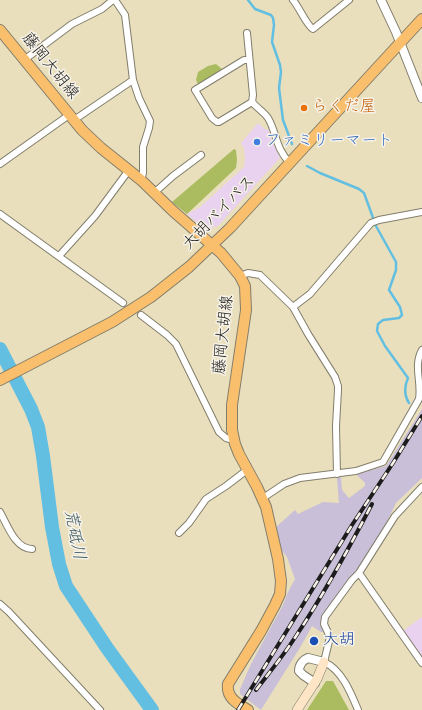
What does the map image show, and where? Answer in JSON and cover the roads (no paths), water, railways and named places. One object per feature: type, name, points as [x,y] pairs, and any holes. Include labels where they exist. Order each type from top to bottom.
[{"type":"main road","name":"大胡バイパス","points":[[0,380],[105,326],[128,312],[169,283],[213,246],[422,19]]},
{"type":"main road","name":"藤岡大胡線","points":[[0,30],[71,118],[92,140],[141,180],[230,262],[245,286],[246,303],[232,405],[234,440],[247,470],[262,498],[272,529],[281,575],[281,587],[278,599],[228,684],[227,689],[231,699],[248,710]]},
{"type":"main road","points":[[297,710],[315,683],[324,662]]},
{"type":"street","points":[[24,60],[72,24],[102,9],[114,0],[125,15],[133,80],[139,98],[150,121],[150,128],[144,147],[143,173],[141,180]]},
{"type":"street","points":[[293,0],[300,8],[309,27],[313,29],[348,0]]},
{"type":"street","points":[[381,0],[419,84],[422,98]]},
{"type":"street","points":[[247,33],[253,95],[252,102],[220,122],[217,122],[212,118],[195,90],[244,60],[249,60]]},
{"type":"street","points":[[0,164],[133,80]]},
{"type":"street","points":[[252,102],[268,119],[278,145],[283,155],[290,163]]},
{"type":"street","points":[[154,193],[173,176],[201,155]]},
{"type":"street","points":[[59,256],[95,216],[129,170]]},
{"type":"street","points":[[293,307],[310,294],[371,223],[379,220],[422,212]]},
{"type":"street","points":[[0,214],[123,303]]},
{"type":"street","points":[[240,276],[248,274],[260,275],[293,307],[335,377],[338,386],[336,426],[337,474]]},
{"type":"street","points":[[141,315],[176,344],[219,432],[226,438],[234,440]]},
{"type":"street","points":[[262,498],[284,484],[300,478],[356,471],[383,462],[419,399],[420,383],[417,370],[422,350]]},
{"type":"street","points":[[178,533],[189,523],[206,499],[247,470]]},
{"type":"street","points":[[324,662],[330,637],[324,624],[325,617],[352,580],[359,573],[395,516],[422,487]]},
{"type":"street","points":[[0,512],[16,540],[25,548],[32,549]]},
{"type":"street","points":[[359,573],[422,663]]},
{"type":"street","points":[[0,604],[100,710]]},
{"type":"street","points":[[315,683],[299,671],[303,661],[308,658],[324,662],[331,666],[347,686],[358,710]]},
{"type":"waterway","points":[[248,0],[255,9],[271,15],[273,18],[274,25],[272,42],[281,72],[279,88],[283,120],[292,144]]},
{"type":"waterway","points":[[307,166],[359,189],[364,193],[376,226],[396,262],[396,270],[389,290],[400,307],[402,315],[399,318],[383,320],[378,324],[377,331],[385,346],[408,378],[405,391],[409,403]]},
{"type":"waterway","name":"荒砥川","points":[[0,349],[31,409],[38,427],[52,527],[59,564],[66,586],[107,648],[152,710]]},
{"type":"railway","points":[[238,710],[352,525],[422,416]]},
{"type":"railway","points":[[256,690],[305,623],[325,590],[372,504]]},
{"type":"place","name":"らくだ屋","points":[[304,108]]},
{"type":"place","name":"ファミリーマート","points":[[257,142]]},
{"type":"place","name":"大胡","points":[[314,641]]}]
